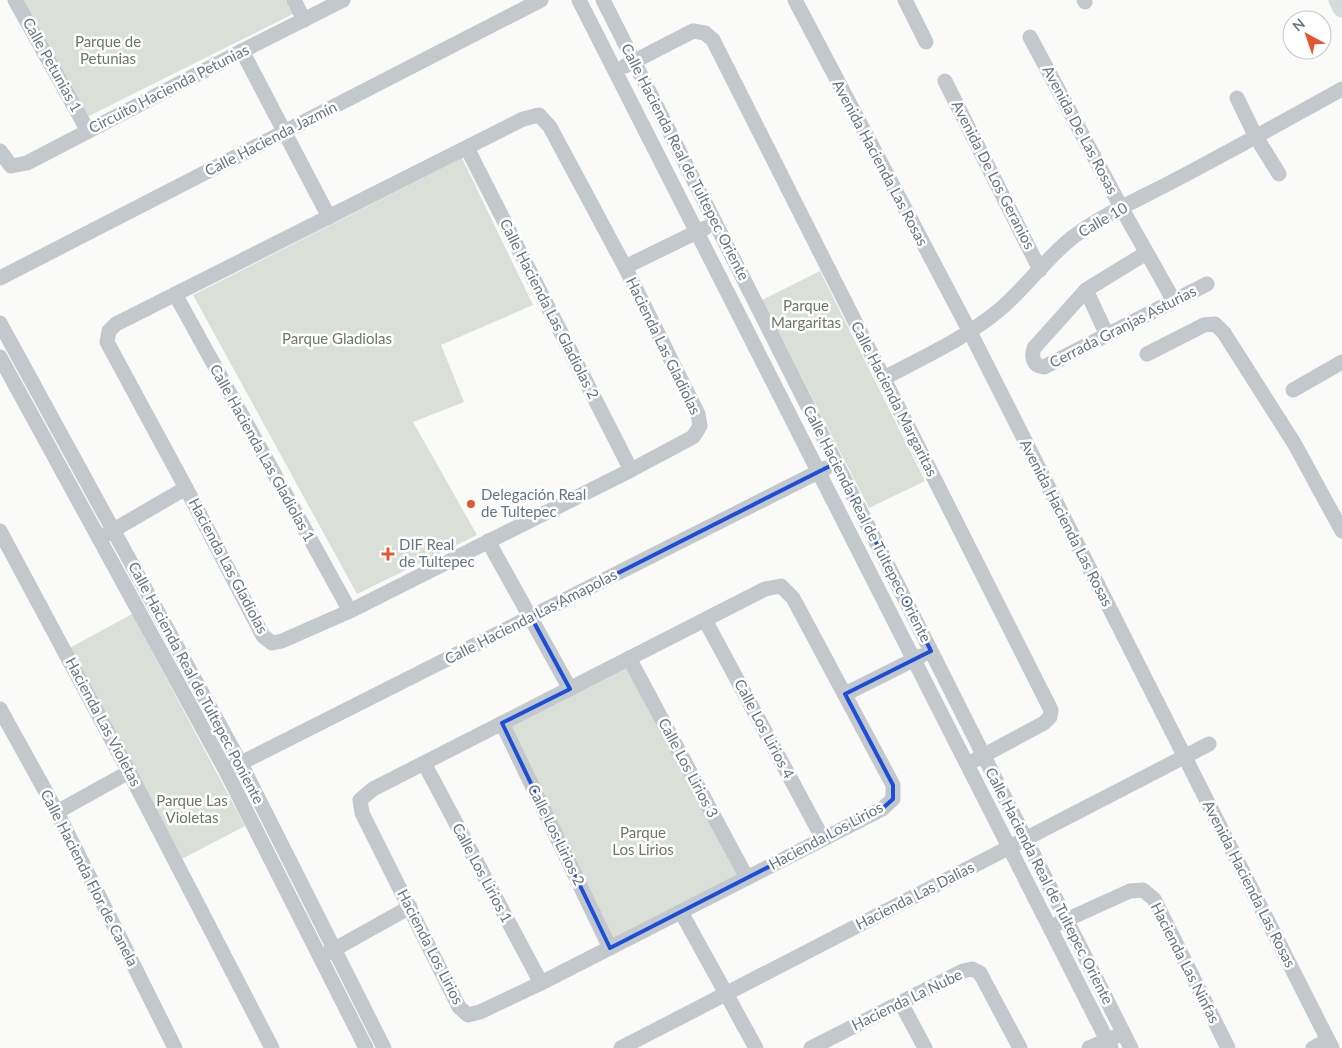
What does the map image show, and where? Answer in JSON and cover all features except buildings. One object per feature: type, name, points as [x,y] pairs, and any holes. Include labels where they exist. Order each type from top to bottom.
[{"type":"main road","points":[[1338,0],[1342,8]]},
{"type":"street","name":"Calle Petunias 1","points":[[15,0],[88,131]]},
{"type":"street","points":[[294,0],[304,20]]},
{"type":"street","name":"Circuito Hacienda Petunias","points":[[0,151],[11,166],[27,163],[344,0]]},
{"type":"street","name":"Calle Hacienda Jazmín","points":[[0,278],[541,0]]},
{"type":"street","points":[[579,0],[1109,1044]]},
{"type":"street","name":"Calle Hacienda Real de Tultepec Oriente","points":[[603,0],[1131,1048]]},
{"type":"street","name":"Avenida Hacienda Las Rosas","points":[[795,0],[970,332],[1330,1044]]},
{"type":"street","points":[[905,0],[926,42]]},
{"type":"street","name":"Calle Hacienda Margaritas","points":[[615,71],[693,31],[705,33],[713,40],[1051,710],[1050,717],[1044,723],[967,764]]},
{"type":"street","name":"Avenida De Las Rosas","points":[[1030,37],[1146,253],[1174,301]]},
{"type":"street","points":[[242,51],[329,217]]},
{"type":"street","name":"Avenida De Los Geranios","points":[[945,81],[1040,270]]},
{"type":"street","name":"Calle 10","points":[[884,378],[970,332],[1016,296],[1052,255],[1073,237],[1096,222],[1342,89]]},
{"type":"street","points":[[1237,98],[1256,137],[1278,174]]},
{"type":"street","name":"Hacienda Las Gladiolas","points":[[539,115],[550,127],[626,267],[698,414],[700,426],[692,437],[631,470],[350,611],[282,641],[272,643],[263,636],[107,342],[109,331],[116,324],[329,217],[523,119],[539,115]]},
{"type":"street","name":"Calle Hacienda Las Gladiolas 2","points":[[467,148],[631,470]]},
{"type":"street","points":[[626,267],[715,222]]},
{"type":"street","points":[[1107,335],[1086,290],[1146,253]]},
{"type":"street","name":"Cerrada Granjas Asturias","points":[[1086,290],[1034,348],[1032,357],[1038,367],[1044,367],[1207,284]]},
{"type":"street","name":"Calle Hacienda Las Gladiolas 1","points":[[175,294],[350,611]]},
{"type":"street","name":"Calle Hacienda Real de Tultepec Poniente","points":[[0,323],[241,764],[384,1048]]},
{"type":"street","points":[[1147,354],[1204,325],[1215,324],[1224,333],[1294,443],[1342,531]]},
{"type":"street","name":"Calle Hacienda Real de Tultepec Poniente","points":[[0,357],[5,378],[100,538],[226,771],[366,1048]]},
{"type":"street","points":[[1294,390],[1342,362]]},
{"type":"street","name":"Calle Hacienda Las Amapolas","points":[[226,771],[836,463]]},
{"type":"street","points":[[100,538],[186,488]]},
{"type":"street","name":"Hacienda Las Violetas","points":[[0,531],[130,772],[272,1048]]},
{"type":"street","points":[[488,541],[570,689]]},
{"type":"street","name":"Hacienda Los Lirios","points":[[781,586],[793,598],[893,785],[893,799],[882,809],[681,912],[541,983],[480,1012],[468,1015],[459,1007],[362,813],[360,800],[373,789],[570,689],[765,589],[781,586]]},
{"type":"street","name":"Calle Los Lirios 4","points":[[705,620],[823,839]]},
{"type":"street","points":[[844,694],[931,651]]},
{"type":"street","name":"Calle Los Lirios 3","points":[[629,658],[747,878]]},
{"type":"street","name":"Calle Hacienda Flor de Canela","points":[[0,709],[57,812],[175,1048]]},
{"type":"street","name":"Calle Los Lirios 2","points":[[502,723],[610,948]]},
{"type":"street","name":"Hacienda Las Dalias","points":[[621,1048],[1209,744]]},
{"type":"street","name":"Calle Los Lirios 1","points":[[424,763],[541,983]]},
{"type":"street","points":[[57,812],[130,772]]},
{"type":"street","name":"Hacienda Las Ninfas","points":[[1049,927],[1130,892],[1143,890],[1154,899],[1228,1048]]},
{"type":"street","points":[[320,957],[410,907]]},
{"type":"street","points":[[681,912],[756,1048]]},
{"type":"street","name":"Hacienda La Nube","points":[[811,1048],[829,1044],[901,1002],[963,971],[972,969],[980,973],[1020,1048]]},
{"type":"street","points":[[901,1002],[925,1048]]},
{"type":"street","points":[[1089,1048],[1109,1044],[1123,1033]]},
{"type":"street","points":[[1313,1048],[1330,1044]]},
{"type":"highlighted area","points":[[836,463],[931,651],[845,694],[893,785],[893,799],[882,809],[610,948],[502,723],[570,689],[531,617]]},
{"type":"green space","name":"Parque de Petunias","points":[[21,0],[286,0],[293,14],[87,117]]},
{"type":"green space","name":"Parque Gladiolas","points":[[462,158],[533,305],[441,345],[464,402],[413,422],[477,535],[357,594],[193,295]]},
{"type":"green space","name":"Parque Margaritas","points":[[820,271],[925,481],[869,508],[762,300]]},
{"type":"green space","name":"Parque Las Violetas","points":[[132,614],[245,826],[176,862],[66,650]]},
{"type":"green space","name":"Parque Los Lirios","points":[[629,662],[740,876],[612,940],[507,726]]},
{"type":"place","name":"Delegación Real de Tultepec","points":[[471,504]]},
{"type":"place","name":"DIF Real de Tultepec","points":[[388,554]]}]
